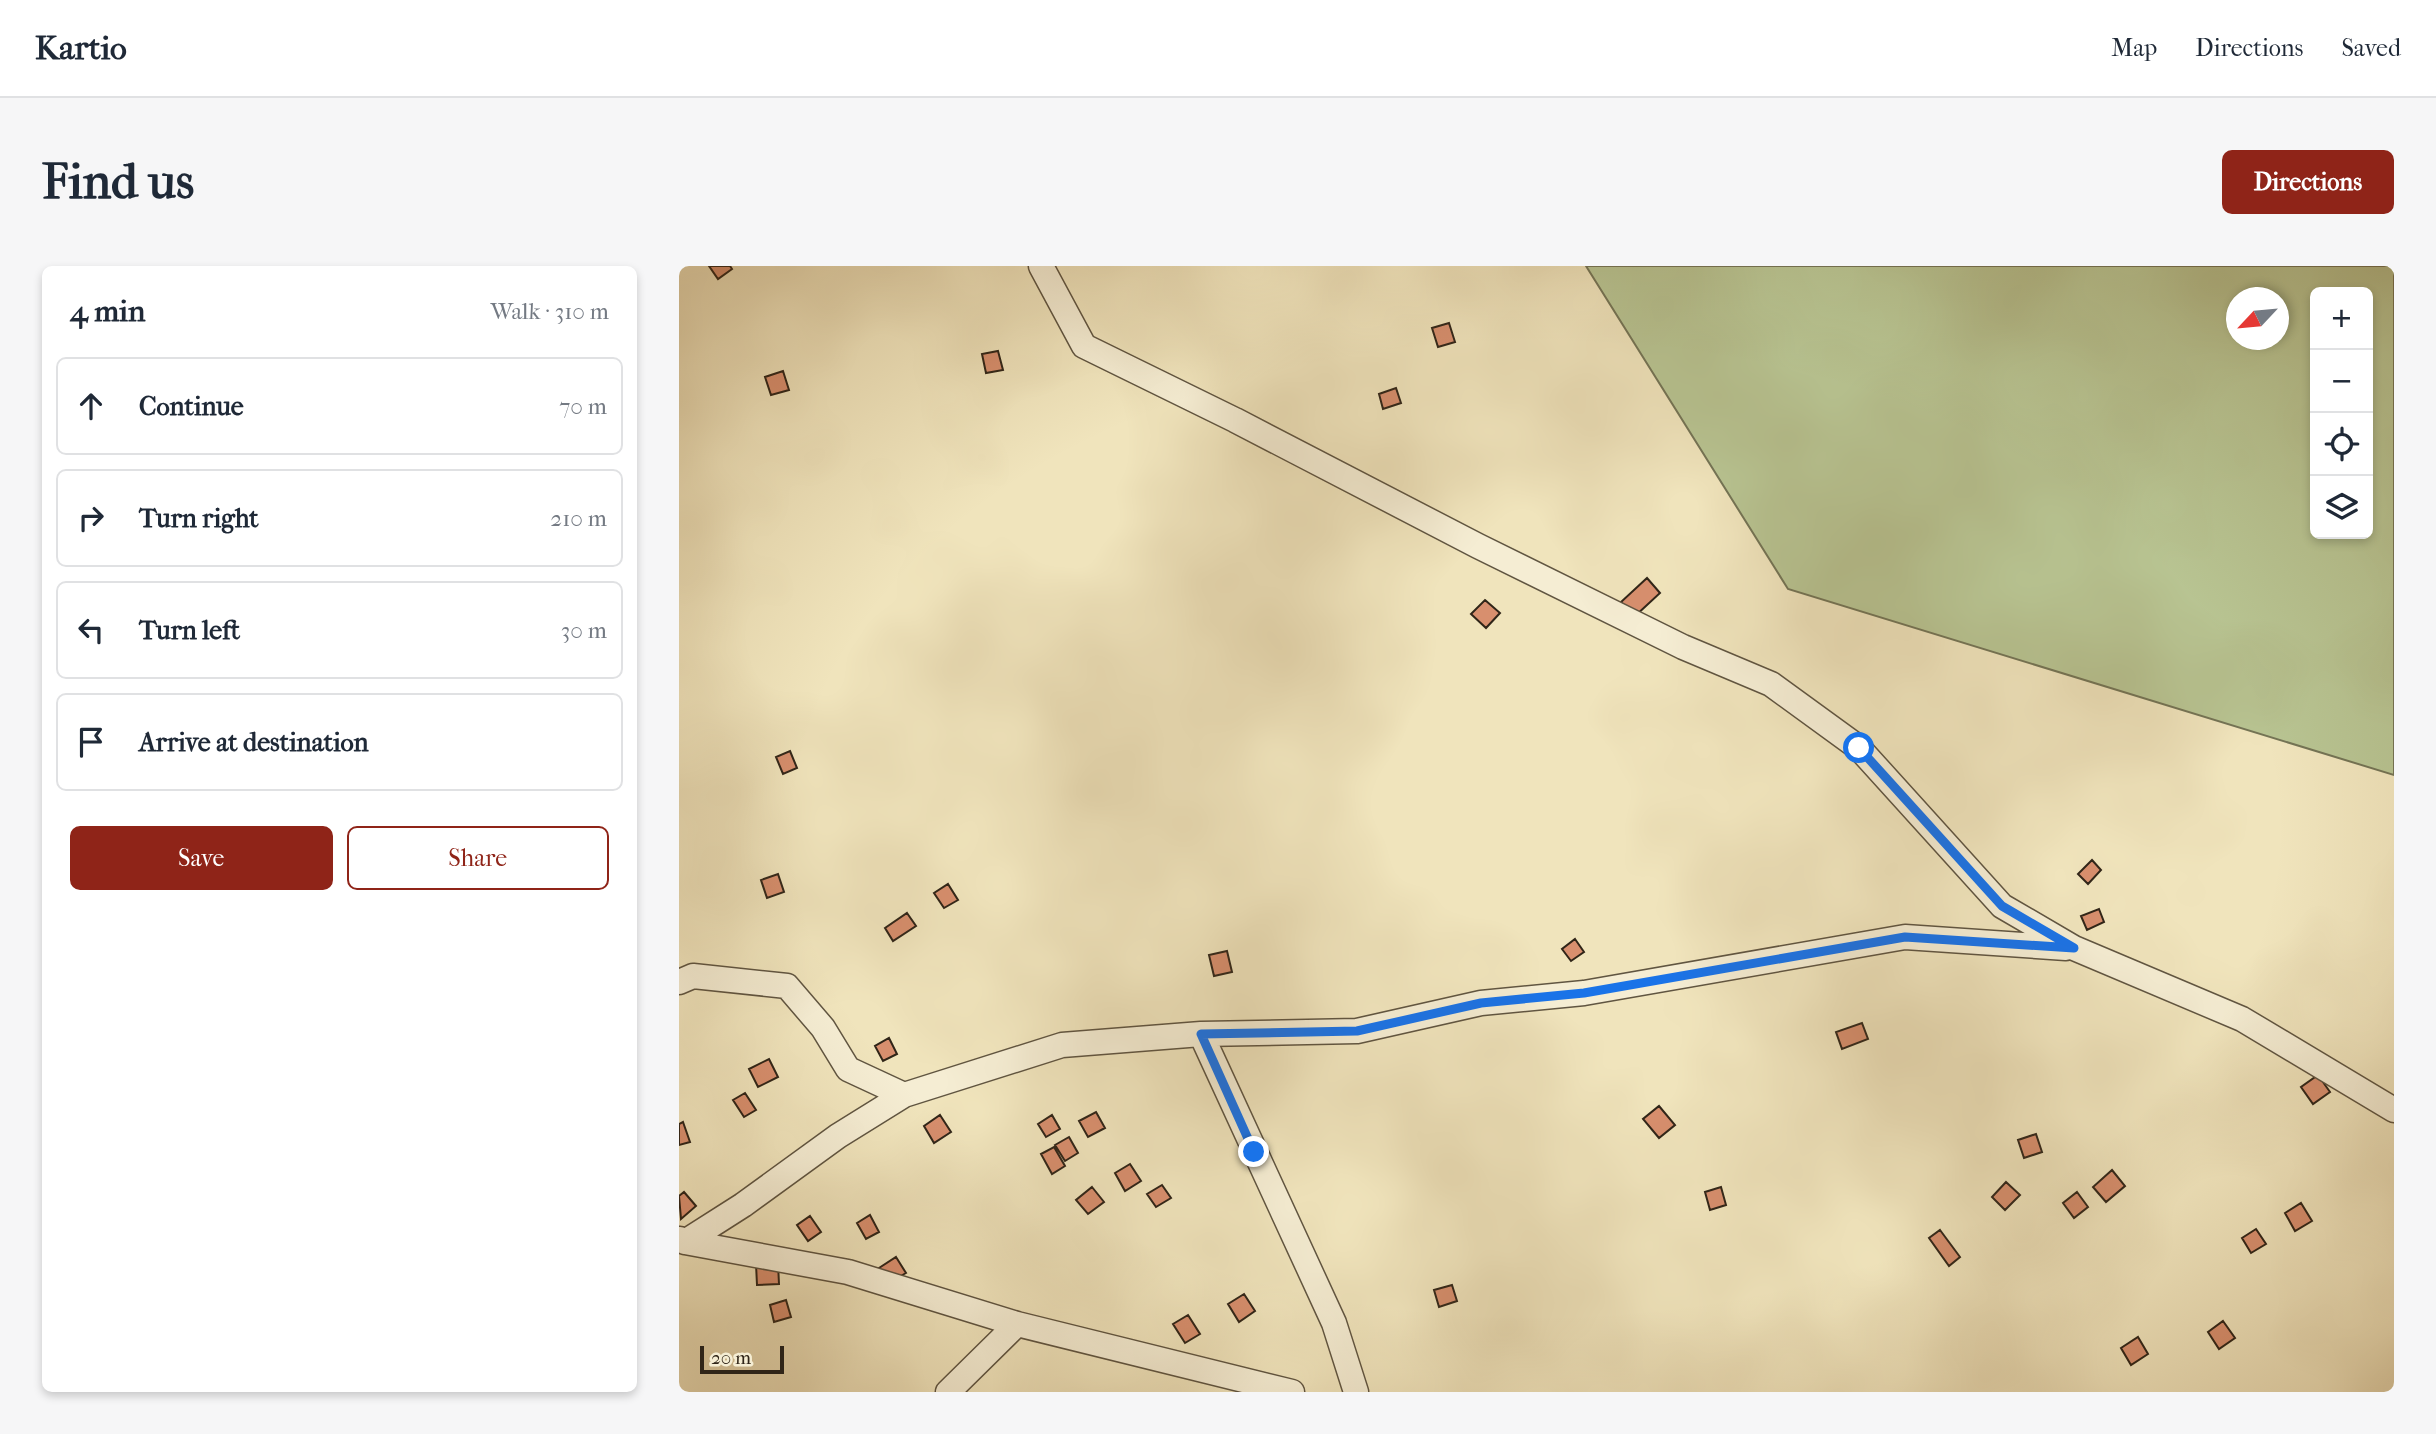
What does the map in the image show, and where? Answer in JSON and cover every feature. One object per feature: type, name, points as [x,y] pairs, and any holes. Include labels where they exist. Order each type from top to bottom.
[{"type":"street","points":[[1041,266],[1084,346],[1683,648],[1771,684],[1859,748],[2002,906],[2074,948],[2242,1019],[2394,1110]]},
{"type":"street","points":[[682,1240],[743,1205],[838,1136],[904,1095],[1062,1045],[1201,1034],[1357,1031],[1481,1003],[1584,993],[1905,937],[2074,948]]},
{"type":"street","points":[[679,982],[693,976],[787,986],[823,1028],[848,1069],[904,1095]]},
{"type":"street","points":[[1201,1034],[1334,1323],[1356,1392]]},
{"type":"street","points":[[682,1240],[848,1272],[1017,1324],[1292,1392]]},
{"type":"street","points":[[948,1392],[1017,1324]]},
{"type":"green space","points":[[1586,266],[2394,266],[2394,775],[1788,589]]},
{"type":"building","points":[[709,266],[730,266],[732,269],[718,279]]},
{"type":"building","points":[[1449,323],[1455,342],[1438,347],[1432,328]]},
{"type":"building","points":[[998,351],[1003,370],[986,373],[982,354]]},
{"type":"building","points":[[783,371],[789,390],[771,395],[765,377]]},
{"type":"building","points":[[1396,388],[1401,403],[1383,409],[1379,394]]},
{"type":"building","points":[[1647,578],[1660,593],[1634,617],[1621,602]]},
{"type":"building","points":[[1485,600],[1500,613],[1486,628],[1471,614]]},
{"type":"building","points":[[790,751],[797,768],[783,774],[776,757]]},
{"type":"building","points":[[2092,860],[2101,870],[2088,884],[2078,874]]},
{"type":"building","points":[[778,874],[784,892],[767,898],[761,880]]},
{"type":"building","points":[[948,884],[958,900],[944,908],[934,893]]},
{"type":"building","points":[[2099,909],[2104,922],[2087,930],[2081,916]]},
{"type":"building","points":[[907,913],[916,926],[893,941],[885,928]]},
{"type":"building","points":[[1575,939],[1584,952],[1571,961],[1562,949]]},
{"type":"building","points":[[1227,951],[1232,972],[1214,976],[1209,955]]},
{"type":"building","points":[[1862,1023],[1868,1039],[1842,1049],[1836,1032]]},
{"type":"building","points":[[889,1038],[897,1054],[883,1061],[875,1046]]},
{"type":"building","points":[[769,1059],[778,1077],[758,1087],[749,1069]]},
{"type":"building","points":[[2318,1075],[2330,1092],[2313,1104],[2301,1087]]},
{"type":"building","points":[[745,1093],[756,1110],[744,1117],[733,1100]]},
{"type":"building","points":[[1659,1106],[1675,1125],[1659,1138],[1643,1119]]},
{"type":"building","points":[[1096,1112],[1105,1128],[1088,1137],[1079,1121]]},
{"type":"building","points":[[940,1115],[951,1132],[934,1143],[924,1126]]},
{"type":"building","points":[[1052,1115],[1060,1129],[1046,1137],[1038,1124]]},
{"type":"building","points":[[683,1122],[690,1142],[679,1145],[679,1124]]},
{"type":"building","points":[[2036,1134],[2042,1152],[2024,1158],[2018,1140]]},
{"type":"building","points":[[1069,1137],[1078,1153],[1065,1161],[1055,1145]]},
{"type":"building","points":[[1054,1147],[1065,1166],[1052,1174],[1041,1154]]},
{"type":"building","points":[[1130,1164],[1141,1181],[1125,1191],[1115,1173]]},
{"type":"building","points":[[2112,1170],[2125,1186],[2106,1202],[2093,1187]]},
{"type":"building","points":[[2006,1182],[2020,1195],[2005,1210],[1992,1197]]},
{"type":"building","points":[[1162,1185],[1171,1198],[1156,1207],[1147,1194]]},
{"type":"building","points":[[1092,1187],[1104,1202],[1088,1214],[1076,1200]]},
{"type":"building","points":[[1721,1187],[1726,1205],[1710,1210],[1705,1192]]},
{"type":"building","points":[[684,1192],[696,1206],[681,1219],[679,1196]]},
{"type":"building","points":[[2077,1192],[2088,1207],[2074,1218],[2063,1203]]},
{"type":"building","points":[[2301,1203],[2312,1221],[2295,1231],[2285,1213]]},
{"type":"building","points":[[870,1215],[879,1232],[866,1239],[857,1223]]},
{"type":"building","points":[[810,1216],[821,1232],[808,1241],[797,1225]]},
{"type":"building","points":[[2256,1229],[2266,1244],[2251,1253],[2242,1238]]},
{"type":"building","points":[[1940,1230],[1960,1257],[1949,1266],[1929,1238]]},
{"type":"building","points":[[896,1257],[906,1273],[888,1283],[879,1268]]},
{"type":"building","points":[[778,1263],[779,1284],[757,1285],[756,1264]]},
{"type":"building","points":[[1452,1285],[1457,1301],[1439,1307],[1434,1290]]},
{"type":"building","points":[[1244,1294],[1255,1311],[1239,1322],[1228,1304]]},
{"type":"building","points":[[786,1300],[791,1317],[774,1322],[770,1305]]},
{"type":"building","points":[[1188,1315],[1200,1334],[1185,1343],[1173,1324]]},
{"type":"building","points":[[2223,1321],[2235,1338],[2219,1349],[2208,1332]]},
{"type":"building","points":[[2138,1337],[2148,1354],[2131,1365],[2121,1348]]},
{"type":"route","points":[[1254,1152],[1201,1034],[1357,1031],[1481,1003],[1584,993],[1905,937],[2074,948],[2002,906],[1859,748]]}]
